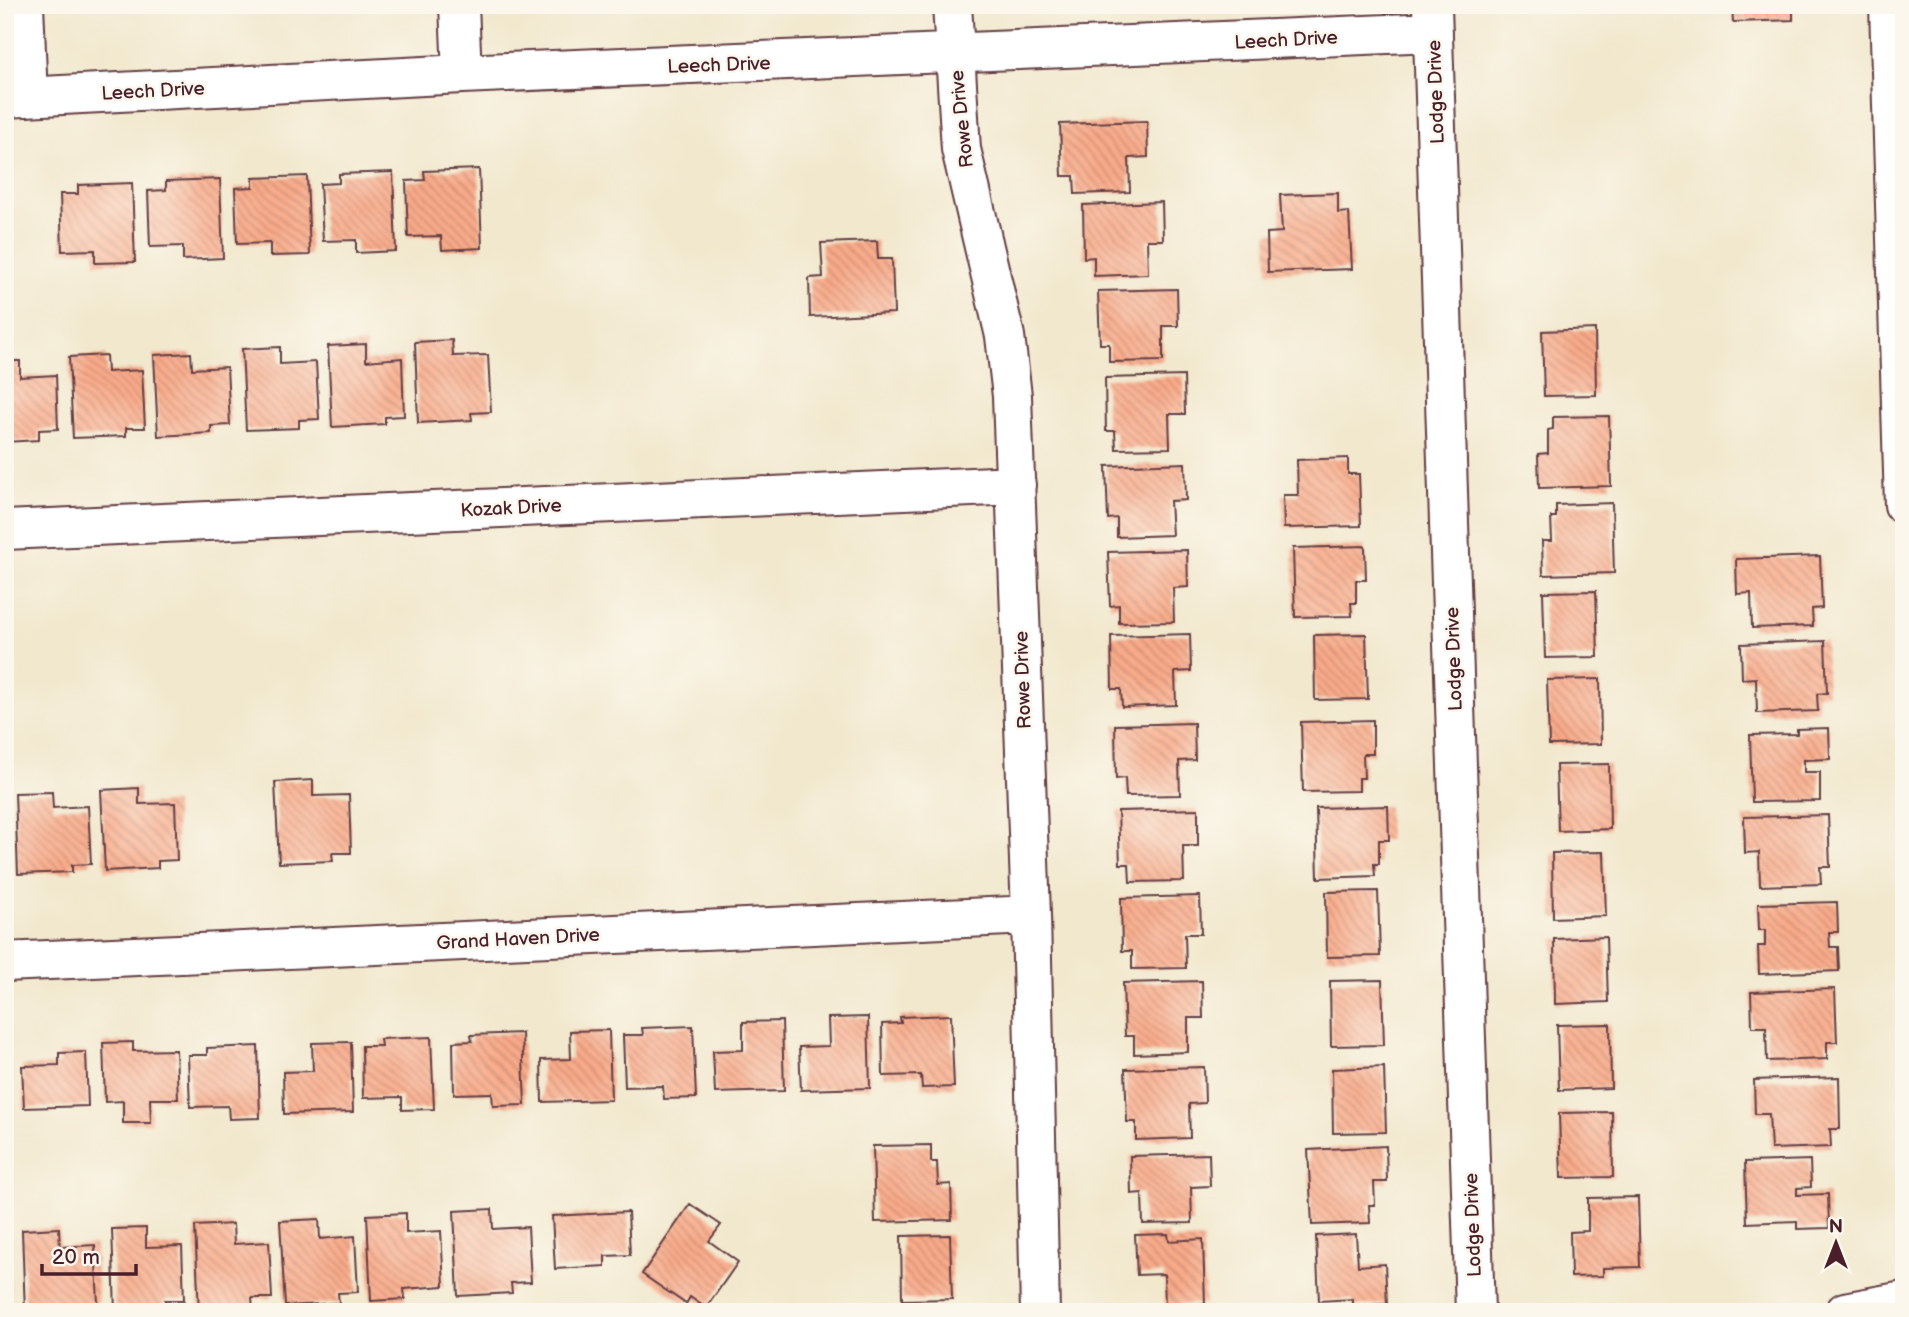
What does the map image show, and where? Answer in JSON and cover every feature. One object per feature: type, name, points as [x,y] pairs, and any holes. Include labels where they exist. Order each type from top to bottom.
[{"type":"street","points":[[17,97],[24,5]]},
{"type":"street","points":[[459,5],[462,75]]},
{"type":"street","name":"Rowe Drive","points":[[952,5],[961,149],[1005,336],[1012,396],[1031,915],[1041,1312]]},
{"type":"street","points":[[1889,5],[1904,505]]},
{"type":"street","name":"Leech Drive","points":[[17,97],[955,54],[1433,19]]},
{"type":"street","name":"Lodge Drive","points":[[1433,19],[1475,1312]]},
{"type":"street","name":"Kozak Drive","points":[[5,530],[1016,485]]},
{"type":"street","name":"Grand Haven Drive","points":[[5,962],[1031,915]]},
{"type":"street","points":[[1845,1312],[1904,1301]]},
{"type":"building","points":[[1732,5],[1793,5],[1793,20],[1733,22]]},
{"type":"building","points":[[1147,121],[1148,157],[1129,158],[1130,192],[1075,194],[1074,176],[1062,176],[1060,124]]},
{"type":"building","points":[[479,169],[482,248],[442,250],[441,236],[408,237],[406,181],[425,180],[424,171]]},
{"type":"building","points":[[393,172],[396,251],[356,253],[356,240],[323,241],[320,184],[339,183],[339,174]]},
{"type":"building","points":[[307,176],[310,255],[270,256],[270,243],[237,244],[235,188],[253,187],[253,178]]},
{"type":"building","points":[[220,179],[223,258],[183,260],[183,246],[150,247],[148,191],[166,190],[166,181]]},
{"type":"building","points":[[132,183],[135,262],[95,263],[95,250],[62,251],[60,194],[78,194],[78,185]]},
{"type":"building","points":[[1338,193],[1338,213],[1349,212],[1352,269],[1268,272],[1267,233],[1282,232],[1280,195]]},
{"type":"building","points":[[1162,202],[1163,240],[1147,240],[1148,274],[1094,276],[1094,257],[1084,258],[1083,205]]},
{"type":"building","points":[[877,241],[878,259],[892,259],[894,313],[810,317],[809,278],[823,277],[821,243]]},
{"type":"building","points":[[1177,289],[1178,326],[1163,326],[1163,361],[1109,362],[1109,344],[1100,344],[1098,291]]},
{"type":"building","points":[[1595,329],[1596,395],[1544,396],[1542,331]]},
{"type":"building","points":[[452,340],[453,356],[488,355],[491,412],[471,413],[472,420],[418,423],[415,342]]},
{"type":"building","points":[[366,344],[366,361],[402,358],[404,416],[385,417],[385,424],[332,427],[328,346]]},
{"type":"building","points":[[280,347],[280,364],[316,362],[319,419],[299,420],[299,428],[246,430],[242,349]]},
{"type":"building","points":[[191,353],[192,369],[227,367],[230,425],[211,426],[211,433],[158,436],[154,355]]},
{"type":"building","points":[[106,355],[107,372],[142,370],[145,428],[126,428],[126,436],[73,438],[69,357]]},
{"type":"building","points":[[5,361],[20,361],[20,377],[56,375],[58,429],[39,430],[39,440],[5,442]]},
{"type":"building","points":[[1184,376],[1185,414],[1169,414],[1170,448],[1116,449],[1115,431],[1106,431],[1105,378]]},
{"type":"building","points":[[1609,416],[1611,486],[1539,488],[1538,454],[1548,453],[1548,430],[1553,429],[1553,417]]},
{"type":"building","points":[[1348,458],[1348,474],[1359,474],[1361,526],[1284,528],[1283,495],[1298,495],[1297,460]]},
{"type":"building","points":[[1185,463],[1186,500],[1170,501],[1172,535],[1117,537],[1117,518],[1108,519],[1106,466]]},
{"type":"building","points":[[1612,503],[1614,573],[1543,575],[1542,541],[1552,541],[1551,517],[1556,517],[1556,505]]},
{"type":"building","points":[[1365,546],[1366,580],[1356,580],[1356,603],[1351,603],[1352,616],[1295,617],[1293,548]]},
{"type":"building","points":[[1187,550],[1188,587],[1173,588],[1174,622],[1119,623],[1119,605],[1110,606],[1108,552]]},
{"type":"building","points":[[1820,556],[1822,608],[1812,609],[1813,626],[1752,628],[1751,593],[1737,594],[1736,559]]},
{"type":"building","points":[[1596,591],[1598,657],[1545,658],[1543,592]]},
{"type":"building","points":[[1190,634],[1191,671],[1175,672],[1176,705],[1122,707],[1121,689],[1112,689],[1111,636]]},
{"type":"building","points":[[1366,634],[1368,699],[1315,700],[1314,635]]},
{"type":"building","points":[[1825,641],[1827,693],[1817,694],[1818,711],[1757,713],[1756,678],[1742,679],[1741,644]]},
{"type":"building","points":[[1600,679],[1601,744],[1549,745],[1547,680]]},
{"type":"building","points":[[1373,720],[1373,754],[1363,754],[1364,778],[1359,778],[1359,791],[1303,792],[1301,722]]},
{"type":"building","points":[[1194,723],[1195,760],[1179,761],[1180,795],[1126,796],[1125,778],[1116,779],[1115,725]]},
{"type":"building","points":[[1829,728],[1830,759],[1804,760],[1804,772],[1820,772],[1820,801],[1752,802],[1750,735],[1797,734],[1797,729]]},
{"type":"building","points":[[1609,764],[1610,829],[1558,831],[1556,765]]},
{"type":"building","points":[[313,780],[313,796],[349,795],[351,853],[332,853],[333,861],[279,863],[275,782]]},
{"type":"building","points":[[139,788],[139,804],[175,803],[177,860],[158,861],[158,868],[105,871],[101,790]]},
{"type":"building","points":[[52,792],[53,808],[88,806],[91,864],[72,865],[72,872],[18,874],[15,793]]},
{"type":"building","points":[[1388,806],[1389,840],[1379,840],[1379,864],[1374,864],[1375,876],[1318,878],[1316,808]]},
{"type":"building","points":[[1198,809],[1198,846],[1183,846],[1184,881],[1130,882],[1129,864],[1120,864],[1118,811]]},
{"type":"building","points":[[1828,815],[1830,867],[1820,867],[1821,884],[1760,886],[1759,852],[1745,853],[1744,817]]},
{"type":"building","points":[[1604,852],[1606,916],[1553,918],[1552,853]]},
{"type":"building","points":[[1378,891],[1380,956],[1327,957],[1326,892]]},
{"type":"building","points":[[1200,896],[1201,934],[1185,934],[1186,968],[1132,969],[1132,951],[1122,951],[1121,898]]},
{"type":"building","points":[[1837,902],[1838,932],[1829,932],[1830,947],[1838,947],[1839,971],[1759,974],[1758,946],[1765,946],[1765,930],[1759,930],[1758,904]]},
{"type":"building","points":[[1606,937],[1608,1002],[1555,1004],[1554,939]]},
{"type":"building","points":[[1382,980],[1384,1045],[1331,1046],[1330,981]]},
{"type":"building","points":[[1202,981],[1203,1018],[1188,1018],[1188,1052],[1134,1054],[1134,1036],[1125,1036],[1123,983]]},
{"type":"building","points":[[1835,989],[1837,1042],[1827,1042],[1827,1059],[1767,1061],[1766,1027],[1752,1027],[1751,992]]},
{"type":"building","points":[[951,1015],[954,1087],[922,1088],[921,1075],[883,1076],[882,1024],[901,1023],[900,1017]]},
{"type":"building","points":[[868,1017],[870,1088],[801,1090],[799,1047],[829,1046],[828,1018]]},
{"type":"building","points":[[782,1021],[784,1091],[715,1093],[713,1051],[743,1050],[743,1022]]},
{"type":"building","points":[[1610,1024],[1611,1088],[1559,1090],[1557,1025]]},
{"type":"building","points":[[693,1026],[696,1098],[664,1099],[663,1086],[625,1087],[623,1035],[643,1035],[642,1028]]},
{"type":"building","points":[[609,1030],[611,1100],[542,1102],[541,1060],[571,1059],[570,1031]]},
{"type":"building","points":[[522,1033],[525,1105],[493,1106],[492,1093],[454,1094],[453,1042],[472,1041],[471,1035]]},
{"type":"building","points":[[431,1037],[434,1109],[402,1110],[402,1097],[363,1098],[362,1046],[381,1046],[380,1039]]},
{"type":"building","points":[[133,1042],[133,1051],[176,1050],[178,1099],[150,1099],[151,1123],[123,1123],[123,1101],[105,1102],[103,1043]]},
{"type":"building","points":[[351,1042],[353,1112],[284,1114],[283,1072],[313,1071],[312,1043]]},
{"type":"building","points":[[258,1046],[260,1118],[229,1119],[228,1106],[190,1107],[188,1055],[207,1055],[207,1048]]},
{"type":"building","points":[[86,1052],[88,1106],[24,1108],[22,1066],[59,1065],[59,1053]]},
{"type":"building","points":[[1204,1067],[1205,1103],[1189,1104],[1190,1138],[1136,1140],[1136,1122],[1127,1122],[1125,1069]]},
{"type":"building","points":[[1384,1067],[1386,1132],[1333,1133],[1332,1069]]},
{"type":"building","points":[[1839,1077],[1840,1129],[1830,1129],[1831,1147],[1771,1149],[1769,1114],[1755,1114],[1754,1080]]},
{"type":"building","points":[[1612,1112],[1613,1177],[1561,1178],[1559,1113]]},
{"type":"building","points":[[931,1145],[931,1162],[937,1162],[938,1185],[951,1184],[952,1220],[875,1222],[873,1146]]},
{"type":"building","points":[[1386,1146],[1387,1182],[1374,1182],[1375,1205],[1369,1205],[1370,1223],[1312,1225],[1308,1150]]},
{"type":"building","points":[[1209,1154],[1210,1186],[1191,1187],[1192,1223],[1143,1224],[1142,1193],[1131,1194],[1130,1156]]},
{"type":"building","points":[[1810,1160],[1811,1187],[1797,1188],[1797,1195],[1828,1194],[1829,1228],[1797,1229],[1797,1221],[1747,1223],[1745,1162]]},
{"type":"building","points":[[1638,1197],[1640,1267],[1603,1268],[1603,1276],[1571,1277],[1570,1232],[1588,1231],[1588,1198]]},
{"type":"building","points":[[690,1204],[721,1225],[709,1241],[738,1262],[706,1308],[690,1297],[686,1304],[642,1274]]},
{"type":"building","points":[[492,1209],[493,1229],[528,1227],[531,1282],[511,1283],[512,1293],[458,1296],[454,1211]]},
{"type":"building","points":[[628,1212],[630,1255],[605,1256],[605,1266],[555,1269],[552,1216]]},
{"type":"building","points":[[406,1213],[406,1233],[441,1231],[444,1286],[404,1289],[405,1299],[371,1301],[367,1215]]},
{"type":"building","points":[[319,1219],[320,1239],[355,1236],[358,1292],[338,1293],[339,1303],[285,1306],[280,1221]]},
{"type":"building","points":[[233,1224],[234,1244],[269,1242],[272,1298],[252,1298],[253,1309],[199,1312],[195,1226]]},
{"type":"building","points":[[59,1228],[60,1247],[95,1245],[98,1303],[78,1304],[79,1312],[25,1312],[22,1230]]},
{"type":"building","points":[[146,1228],[146,1247],[182,1246],[184,1300],[165,1300],[165,1308],[115,1311],[112,1229]]},
{"type":"building","points":[[1168,1234],[1169,1241],[1203,1239],[1205,1304],[1165,1305],[1164,1274],[1137,1275],[1135,1235]]},
{"type":"building","points":[[1356,1234],[1358,1266],[1385,1264],[1387,1304],[1353,1306],[1353,1299],[1319,1301],[1316,1236]]},
{"type":"building","points":[[950,1235],[952,1299],[902,1300],[901,1236]]},
{"type":"building","points":[[5,1250],[8,1250],[11,1307],[5,1308]]}]
